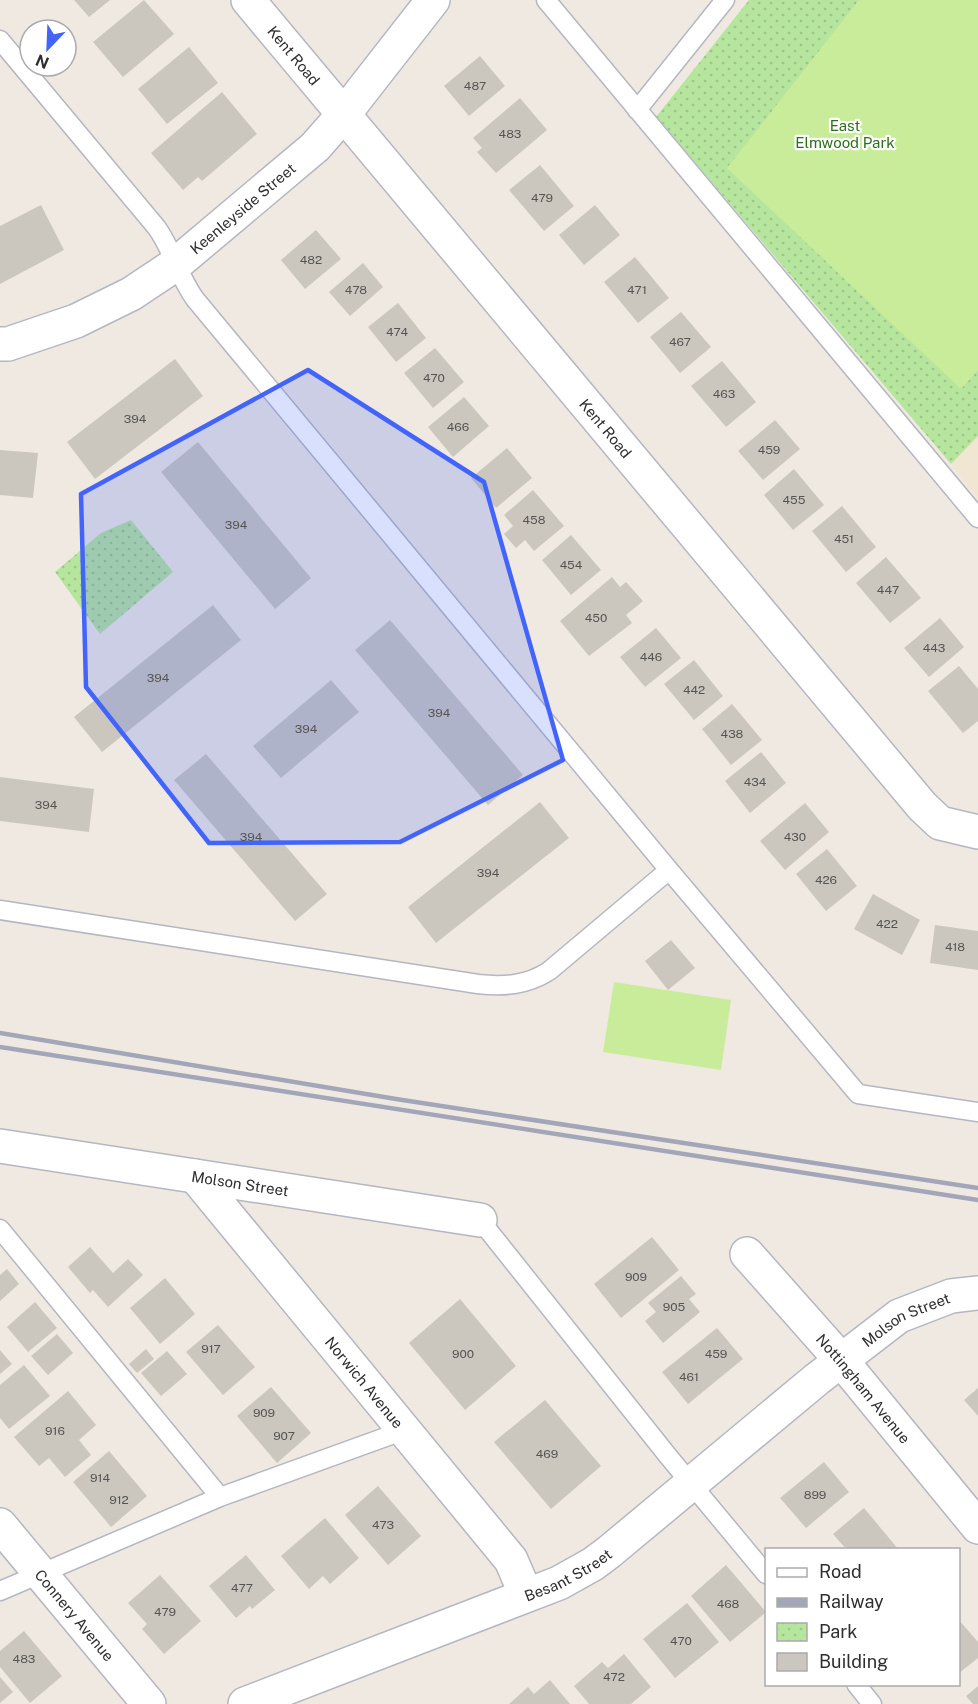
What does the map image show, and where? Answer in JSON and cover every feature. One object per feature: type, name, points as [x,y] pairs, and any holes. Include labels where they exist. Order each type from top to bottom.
[{"type":"street","name":"Kent Road","points":[[248,0],[922,806],[940,823],[978,832]]},
{"type":"street","name":"Keenleyside Street","points":[[0,344],[8,344],[76,321],[131,294],[176,264],[315,147],[344,114],[433,0]]},
{"type":"street","name":"Molson Street","points":[[0,1146],[480,1220]]},
{"type":"street","name":"Norwich Avenue","points":[[195,1176],[511,1560],[526,1595]]},
{"type":"street","name":"Nottingham Avenue","points":[[747,1254],[841,1360],[978,1527]]},
{"type":"street","name":"Molson Street","points":[[841,1360],[899,1316],[951,1296],[978,1293]]},
{"type":"street","name":"Besant Street","points":[[245,1704],[559,1582],[593,1563],[841,1360]]},
{"type":"street","name":"Connery Avenue","points":[[0,1525],[149,1704]]},
{"type":"lane","points":[[546,0],[978,518]]},
{"type":"lane","points":[[637,110],[725,0]]},
{"type":"lane","points":[[0,40],[157,228],[186,286],[195,299],[858,1094],[978,1112]]},
{"type":"lane","points":[[0,910],[478,984],[509,985],[527,982],[549,971],[669,870]]},
{"type":"lane","points":[[480,1220],[765,1573]]},
{"type":"lane","points":[[0,1229],[220,1497]]},
{"type":"lane","points":[[0,1592],[220,1497],[405,1430]]},
{"type":"lane","points":[[858,1686],[872,1704]]},
{"type":"highlighted area","points":[[308,370],[484,482],[563,760],[400,842],[209,843],[86,687],[81,494]]},
{"type":"shaded area","points":[[978,436],[978,498],[951,464]]},
{"type":"green space","name":"East Elmwood Park","points":[[749,0],[978,0],[978,436],[951,464],[656,117]]},
{"type":"green space","name":"East Elmwood Park","points":[[859,0],[978,0],[978,370],[961,389],[727,168]]},
{"type":"green space","points":[[131,520],[173,572],[100,634],[55,572],[101,533]]},
{"type":"green space","points":[[614,982],[731,1000],[721,1070],[603,1052]]},
{"type":"building","points":[[74,0],[110,0],[89,17]]},
{"type":"building","points":[[144,0],[174,34],[123,77],[93,42]]},
{"type":"building","points":[[189,47],[218,83],[167,124],[138,89]]},
{"type":"building","points":[[480,56],[505,86],[469,116],[444,86]]},
{"type":"building","points":[[222,92],[257,134],[202,181],[198,177],[183,190],[151,153]]},
{"type":"building","points":[[520,98],[547,130],[496,173],[477,152],[482,148],[473,138]]},
{"type":"building","points":[[540,165],[574,206],[544,231],[509,190]]},
{"type":"building","points":[[41,205],[64,250],[0,284],[0,226]]},
{"type":"building","points":[[595,205],[620,235],[584,265],[559,235]]},
{"type":"building","points":[[316,230],[341,259],[305,289],[281,260]]},
{"type":"building","points":[[635,257],[669,298],[638,323],[604,282]]},
{"type":"building","points":[[363,263],[383,287],[350,316],[329,292]]},
{"type":"building","points":[[398,303],[426,338],[396,362],[368,327]]},
{"type":"building","points":[[681,312],[711,347],[680,373],[650,337]]},
{"type":"building","points":[[435,348],[464,382],[433,408],[404,373]]},
{"type":"building","points":[[175,359],[203,396],[95,479],[67,442]]},
{"type":"building","points":[[722,361],[756,402],[726,427],[691,386]]},
{"type":"building","points":[[464,397],[489,426],[453,457],[428,427]]},
{"type":"building","points":[[775,420],[800,449],[763,480],[738,451]]},
{"type":"building","points":[[198,442],[311,578],[275,609],[161,472]]},
{"type":"building","points":[[507,448],[532,478],[496,508],[471,478]]},
{"type":"building","points":[[0,450],[38,453],[33,498],[0,495]]},
{"type":"building","points":[[794,469],[824,505],[793,530],[764,495]]},
{"type":"building","points":[[533,490],[564,526],[534,551],[525,540],[516,548],[504,534],[513,526],[504,515]]},
{"type":"building","points":[[842,506],[876,547],[846,572],[812,531]]},
{"type":"building","points":[[571,535],[601,570],[571,595],[542,560]]},
{"type":"building","points":[[886,557],[921,598],[890,623],[856,583]]},
{"type":"building","points":[[612,577],[620,587],[626,582],[643,601],[626,615],[632,623],[589,656],[560,621]]},
{"type":"building","points":[[213,605],[241,640],[102,752],[74,717]]},
{"type":"building","points":[[940,618],[964,647],[929,677],[904,648]]},
{"type":"building","points":[[390,620],[523,775],[488,805],[355,650]]},
{"type":"building","points":[[656,628],[681,658],[645,687],[620,657]]},
{"type":"building","points":[[694,660],[723,696],[694,720],[664,684]]},
{"type":"building","points":[[959,666],[978,689],[978,721],[963,733],[928,691]]},
{"type":"building","points":[[331,680],[359,712],[281,778],[253,746]]},
{"type":"building","points":[[732,704],[762,740],[731,765],[702,729]]},
{"type":"building","points":[[761,752],[786,783],[750,813],[725,781]]},
{"type":"building","points":[[206,754],[327,894],[295,921],[174,780]]},
{"type":"building","points":[[0,777],[94,789],[89,832],[0,821]]},
{"type":"building","points":[[540,802],[569,838],[436,943],[408,907]]},
{"type":"building","points":[[805,803],[829,832],[785,870],[760,841]]},
{"type":"building","points":[[827,849],[857,886],[826,911],[796,874]]},
{"type":"building","points":[[873,894],[920,920],[902,955],[854,929]]},
{"type":"building","points":[[935,925],[978,931],[978,970],[930,963]]},
{"type":"building","points":[[671,940],[695,968],[668,990],[645,961]]},
{"type":"building","points":[[652,1237],[679,1270],[621,1318],[594,1284]]},
{"type":"building","points":[[90,1247],[113,1273],[128,1259],[143,1275],[108,1307],[93,1290],[90,1293],[68,1267]]},
{"type":"building","points":[[7,1269],[19,1284],[0,1301],[0,1275]]},
{"type":"building","points":[[681,1276],[696,1294],[689,1299],[700,1312],[663,1343],[645,1321],[656,1312],[648,1303]]},
{"type":"building","points":[[165,1278],[195,1314],[160,1344],[130,1308]]},
{"type":"building","points":[[460,1299],[516,1366],[465,1410],[409,1343]]},
{"type":"building","points":[[35,1302],[57,1328],[28,1352],[7,1327]]},
{"type":"building","points":[[218,1325],[255,1367],[223,1395],[186,1352]]},
{"type":"building","points":[[717,1328],[743,1359],[688,1404],[662,1372]]},
{"type":"building","points":[[57,1334],[73,1353],[48,1375],[31,1356]]},
{"type":"building","points":[[146,1349],[154,1359],[137,1373],[129,1364]]},
{"type":"building","points":[[0,1350],[12,1364],[0,1374]]},
{"type":"building","points":[[167,1351],[187,1374],[161,1396],[141,1373]]},
{"type":"building","points":[[24,1365],[50,1396],[9,1429],[0,1418],[0,1385]]},
{"type":"building","points":[[271,1387],[311,1433],[277,1463],[237,1416]]},
{"type":"building","points":[[978,1388],[978,1416],[964,1400]]},
{"type":"building","points":[[68,1391],[96,1425],[79,1440],[91,1455],[65,1477],[49,1458],[39,1466],[14,1437]]},
{"type":"building","points":[[545,1400],[601,1466],[551,1509],[494,1442]]},
{"type":"building","points":[[109,1451],[147,1496],[111,1527],[73,1482]]},
{"type":"building","points":[[824,1462],[849,1492],[806,1528],[780,1498]]},
{"type":"building","points":[[378,1486],[421,1536],[388,1565],[345,1515]]},
{"type":"building","points":[[864,1508],[897,1548],[845,1548],[833,1534]]},
{"type":"building","points":[[325,1518],[359,1558],[330,1584],[323,1576],[309,1589],[281,1556]]},
{"type":"building","points":[[246,1555],[275,1590],[252,1609],[250,1606],[236,1618],[209,1586]]},
{"type":"building","points":[[726,1565],[765,1613],[730,1642],[691,1596]]},
{"type":"building","points":[[160,1575],[201,1621],[164,1654],[142,1629],[147,1624],[128,1603]]},
{"type":"building","points":[[687,1603],[719,1642],[675,1678],[643,1639]]},
{"type":"building","points":[[960,1621],[978,1642],[978,1658],[960,1672]]},
{"type":"building","points":[[24,1631],[62,1676],[30,1703],[0,1667],[0,1651]]},
{"type":"building","points":[[624,1654],[651,1687],[631,1704],[589,1704],[574,1686],[602,1662],[608,1668]]},
{"type":"building","points":[[0,1677],[13,1692],[0,1703]]},
{"type":"building","points":[[550,1680],[570,1704],[509,1704],[528,1687],[534,1694]]},
{"type":"building","points":[[978,1686],[978,1704],[973,1704],[966,1696]]},
{"type":"railway","points":[[0,1033],[396,1099],[978,1188]]},
{"type":"railway","points":[[0,1047],[978,1200]]}]
